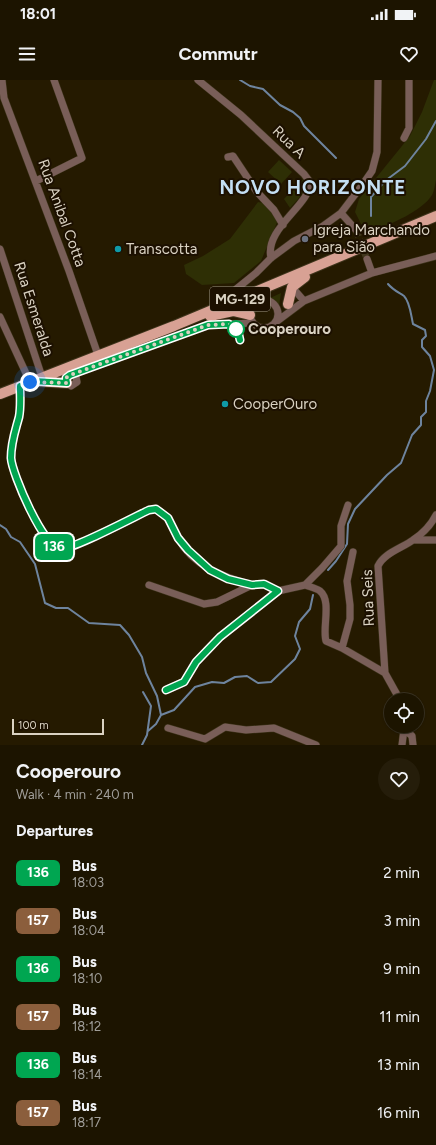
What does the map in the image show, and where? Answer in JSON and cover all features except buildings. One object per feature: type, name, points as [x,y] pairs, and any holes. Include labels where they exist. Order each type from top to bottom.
[{"type":"main road","name":"MG-129","points":[[0,394],[174,326],[338,259],[436,216]]},
{"type":"main road","points":[[288,304],[292,287],[298,281],[338,259]]},
{"type":"main road","points":[[225,313],[254,293]]},
{"type":"main road","points":[[174,326],[233,312],[249,317]]},
{"type":"main road","points":[[35,380],[72,379]]},
{"type":"street","name":"Rua Anibal Cotta","points":[[2,80],[2,99],[36,181],[98,355]]},
{"type":"street","points":[[36,181],[82,158],[54,80]]},
{"type":"street","name":"Rua A","points":[[198,80],[252,124],[309,181],[310,184],[308,190],[273,237],[269,249],[271,258]]},
{"type":"street","points":[[210,311],[271,258],[294,241],[323,226],[341,213],[363,184],[374,165],[376,152],[378,80]]},
{"type":"street","points":[[404,138],[409,128],[409,80]]},
{"type":"street","points":[[228,157],[233,156],[238,161],[257,192],[271,206],[283,225]]},
{"type":"street","points":[[341,213],[356,230]]},
{"type":"street","name":"Rua Esmeralda","points":[[0,249],[35,380]]},
{"type":"street","points":[[275,305],[304,301],[372,273],[436,256]]},
{"type":"street","points":[[367,259],[372,273]]},
{"type":"street","points":[[292,287],[304,301]]},
{"type":"street","points":[[249,317],[252,306],[260,300],[270,301],[275,305],[278,312],[276,322]]},
{"type":"street","points":[[249,317],[263,328],[269,327],[304,301]]},
{"type":"street","points":[[0,317],[35,380]]},
{"type":"street","points":[[72,379],[85,370],[208,325],[229,324],[249,317]]},
{"type":"street","points":[[229,324],[249,317]]},
{"type":"street","points":[[229,324],[238,331],[240,340]]},
{"type":"street","points":[[20,386],[18,418],[12,438],[12,466],[39,528],[54,547],[63,549],[96,536],[149,510],[156,509],[168,518],[178,538],[201,563],[218,575],[252,585]]},
{"type":"street","points":[[305,585],[340,546],[341,526],[348,505]]},
{"type":"street","points":[[414,540],[432,523],[436,515]]},
{"type":"street","points":[[414,540],[436,540]]},
{"type":"street","name":"Rua Seis","points":[[385,674],[378,566],[384,558],[414,540]]},
{"type":"street","points":[[342,648],[350,620],[350,605],[346,581],[353,552]]},
{"type":"street","points":[[149,585],[196,602],[208,604],[217,602],[252,585],[264,584],[278,591]]},
{"type":"street","points":[[166,690],[184,682],[196,662],[220,637],[278,591],[305,585],[320,590],[324,595],[327,610],[324,634],[326,641],[342,648],[385,674],[396,693]]},
{"type":"street","points":[[168,728],[205,739],[225,727],[246,730],[274,728],[316,745]]},
{"type":"street","points":[[402,745],[403,733]]},
{"type":"street","points":[[409,733],[412,736],[413,745]]},
{"type":"shaded area","points":[[434,80],[436,80],[436,180],[433,194],[421,207],[405,217],[373,230],[361,224],[355,212],[359,199],[410,136],[422,112]]},
{"type":"shaded area","points":[[279,160],[292,172],[281,184],[268,172]]},
{"type":"shaded area","points":[[304,178],[308,183],[307,189],[290,208],[284,199]]},
{"type":"shaded area","points":[[258,202],[263,203],[278,220],[261,261],[234,283],[202,285],[186,274],[184,265],[203,256],[230,239]]},
{"type":"shaded area","points":[[281,293],[279,306],[268,299]]},
{"type":"waterway","points":[[240,80],[250,86],[263,89],[280,105],[293,112],[300,118],[304,126],[336,158]]},
{"type":"waterway","points":[[371,216],[371,197],[385,181],[405,166],[426,139],[436,121]]},
{"type":"waterway","points":[[328,570],[347,544],[348,524],[355,509],[387,475],[401,463],[412,435],[421,425],[421,417],[426,412],[426,401],[430,391],[434,370],[430,356],[422,347],[422,340],[426,336],[425,330],[413,324],[408,302],[404,296],[388,284]]},
{"type":"waterway","points":[[0,525],[6,529],[11,537],[20,542],[35,564],[45,603],[56,608],[68,608],[89,623],[120,625],[129,635],[142,657],[146,673],[157,696],[161,715]]},
{"type":"waterway","points":[[148,731],[156,724],[161,715],[174,710],[195,687],[212,682],[224,683],[235,677],[247,676],[258,683],[271,682],[295,659],[300,649],[295,636],[299,622],[310,609],[313,595]]},
{"type":"waterway","points":[[142,745],[147,735],[151,706],[143,692]]},
{"type":"tunnel","points":[[356,230],[367,259]]},
{"type":"bus line","name":"136","points":[[166,690],[181,685],[188,678],[196,662],[220,637],[278,591],[264,584],[252,585],[228,579],[210,570],[201,563],[178,538],[172,523],[163,512],[156,509],[149,510],[96,536],[63,549],[54,547],[39,528],[12,466],[12,438],[20,410],[20,386],[33,381],[67,383],[66,378],[72,374],[165,342],[208,325],[229,324],[238,331],[240,334],[240,340]]},
{"type":"place","name":"Igreja Marchando para Sião","points":[[305,239]]},
{"type":"place","name":"Transcotta","points":[[118,249]]},
{"type":"place","name":"Cooperouro","points":[[236,329]]},
{"type":"place","name":"CooperOuro","points":[[225,404]]},
{"type":"district","name":"NOVO HORIZONTE","points":[[313,187]]},
{"type":"route","points":[[30,382],[67,383],[66,378],[72,374],[165,342],[208,325],[229,324],[236,329]]}]
